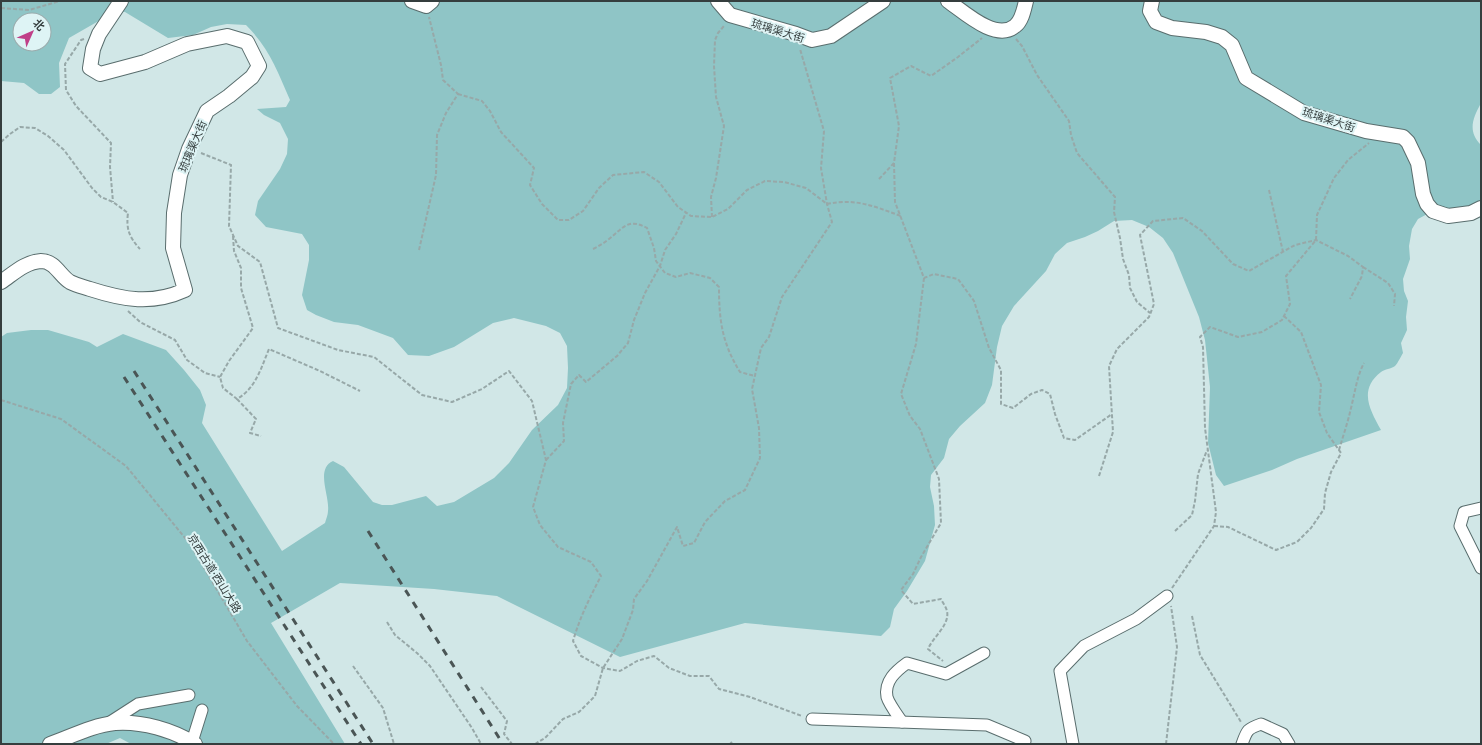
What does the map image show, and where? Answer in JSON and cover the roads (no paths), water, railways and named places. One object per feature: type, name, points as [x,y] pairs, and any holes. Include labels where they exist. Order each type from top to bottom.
[{"type":"street","name":"琉璃渠大街","points":[[1,282],[24,265],[42,261],[53,265],[70,282],[101,293],[134,300],[171,296],[185,290],[173,248],[174,220],[180,175],[189,149],[207,111],[229,96],[252,77],[259,66],[247,42],[227,36],[187,44],[145,62],[100,74],[90,68],[93,49],[99,34],[121,1]]},
{"type":"street","points":[[412,1],[429,3]]},
{"type":"street","name":"琉璃渠大街","points":[[718,1],[730,15],[812,40],[831,36],[883,1]]},
{"type":"street","points":[[948,1],[988,28],[1000,32],[1008,31],[1016,26],[1026,1]]},
{"type":"street","name":"琉璃渠大街","points":[[1152,1],[1150,11],[1156,22],[1172,28],[1206,32],[1222,36],[1232,45],[1246,78],[1304,113],[1366,131],[1403,137],[1408,142],[1418,164],[1423,194],[1427,204],[1433,211],[1448,216],[1471,213],[1481,208]]},
{"type":"street","points":[[1481,508],[1464,512],[1460,526],[1481,568]]},
{"type":"street","points":[[1073,744],[1060,671],[1084,646],[1136,620],[1167,596]]},
{"type":"street","points":[[902,722],[887,698],[887,687],[892,675],[908,663],[946,674],[984,653]]},
{"type":"street","points":[[105,725],[138,704],[189,695]]},
{"type":"street","points":[[50,744],[114,723],[136,724],[162,729],[194,743],[202,710]]},
{"type":"street","points":[[812,720],[987,725],[1025,741],[1024,744]]},
{"type":"street","points":[[1242,744],[1246,730],[1261,724],[1283,734],[1289,744]]},
{"type":"railway","points":[[134,371],[373,744]]},
{"type":"railway","points":[[124,377],[361,744]]},
{"type":"railway","points":[[368,531],[503,744]]}]
